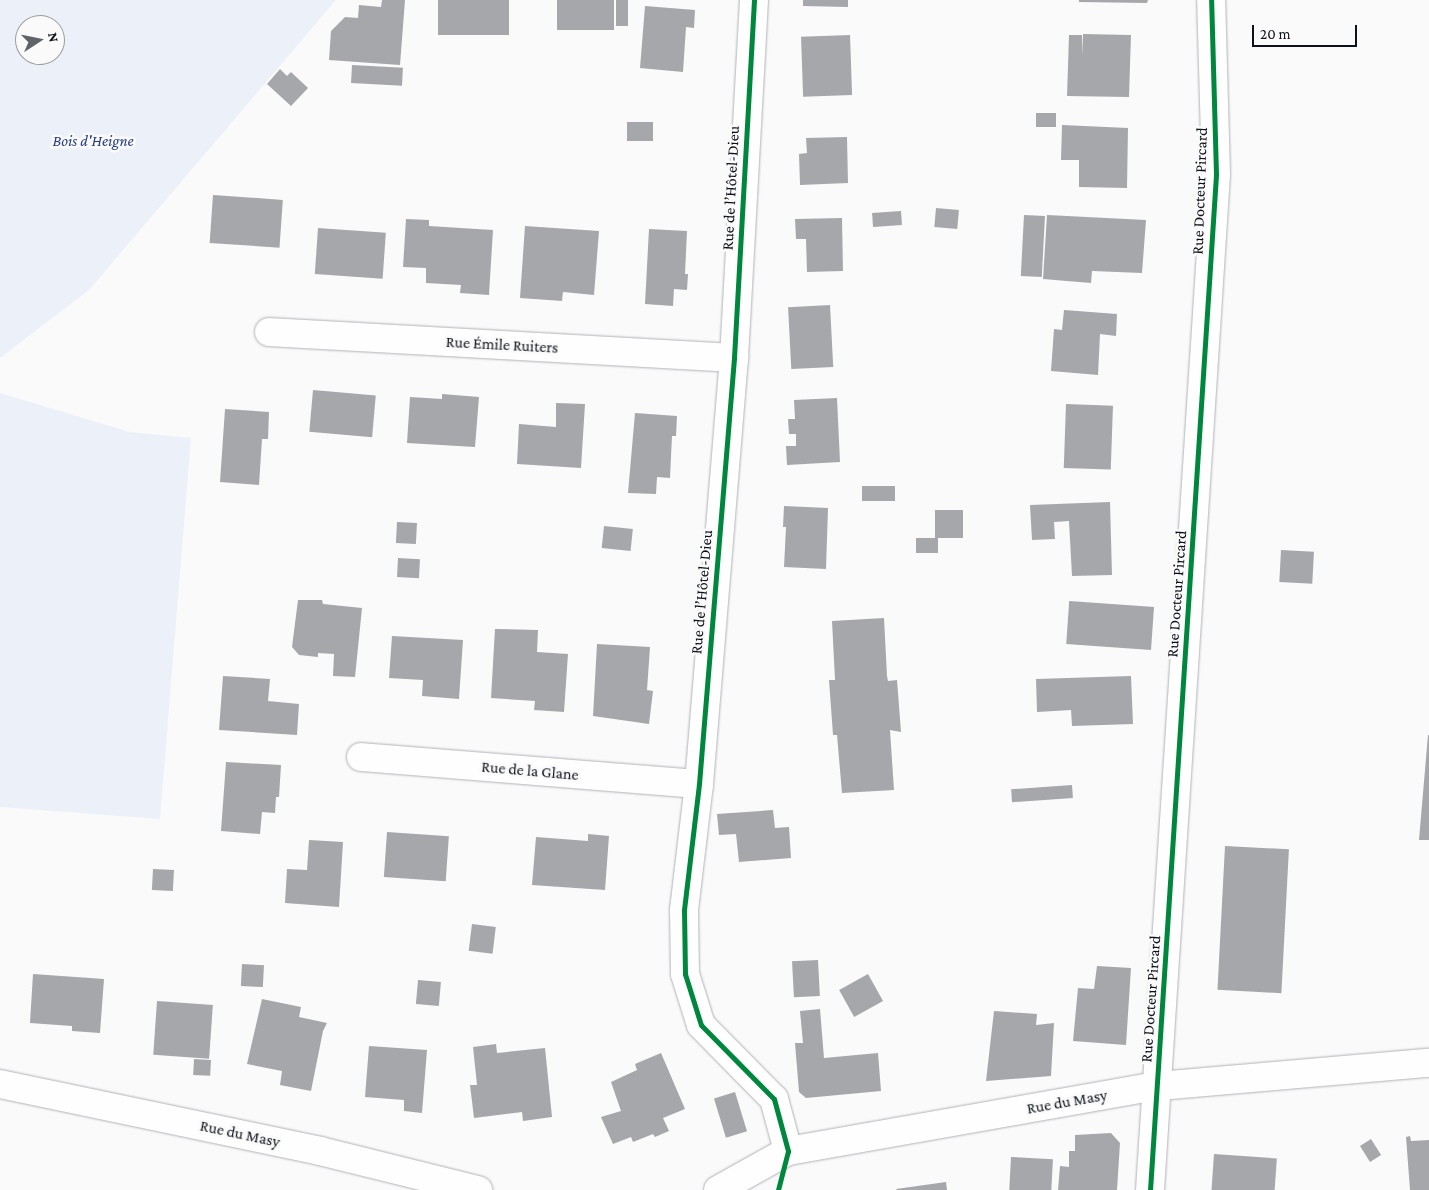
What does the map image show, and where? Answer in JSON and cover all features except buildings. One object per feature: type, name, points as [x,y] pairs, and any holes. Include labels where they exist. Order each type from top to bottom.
[{"type":"street","name":"Rue de l’Hôtel-Dieu","points":[[754,0],[734,358],[699,784],[684,910],[685,974],[701,1025],[774,1099],[788,1151]]},
{"type":"street","name":"Rue Docteur Pircard","points":[[1150,1190],[1216,174],[1211,0]]},
{"type":"street","name":"Rue Émile Ruiters","points":[[269,332],[734,358]]},
{"type":"street","name":"Rue de la Glane","points":[[361,757],[699,784]]},
{"type":"street","name":"Rue du Masy","points":[[718,1190],[788,1151],[1158,1086],[1429,1063]]},
{"type":"street","name":"Rue du Masy","points":[[0,1084],[320,1151],[478,1190]]},
{"type":"green space","name":"Bois d'Heigne","points":[[0,0],[336,0],[89,290],[0,358]]},
{"type":"green space","points":[[0,393],[130,432],[191,438],[160,819],[0,807]]},
{"type":"cycle path","points":[[754,0],[734,358],[699,784],[684,910],[685,974],[701,1025],[774,1099],[788,1151],[778,1190]]},
{"type":"cycle path","points":[[1150,1190],[1216,174],[1211,0]]}]
